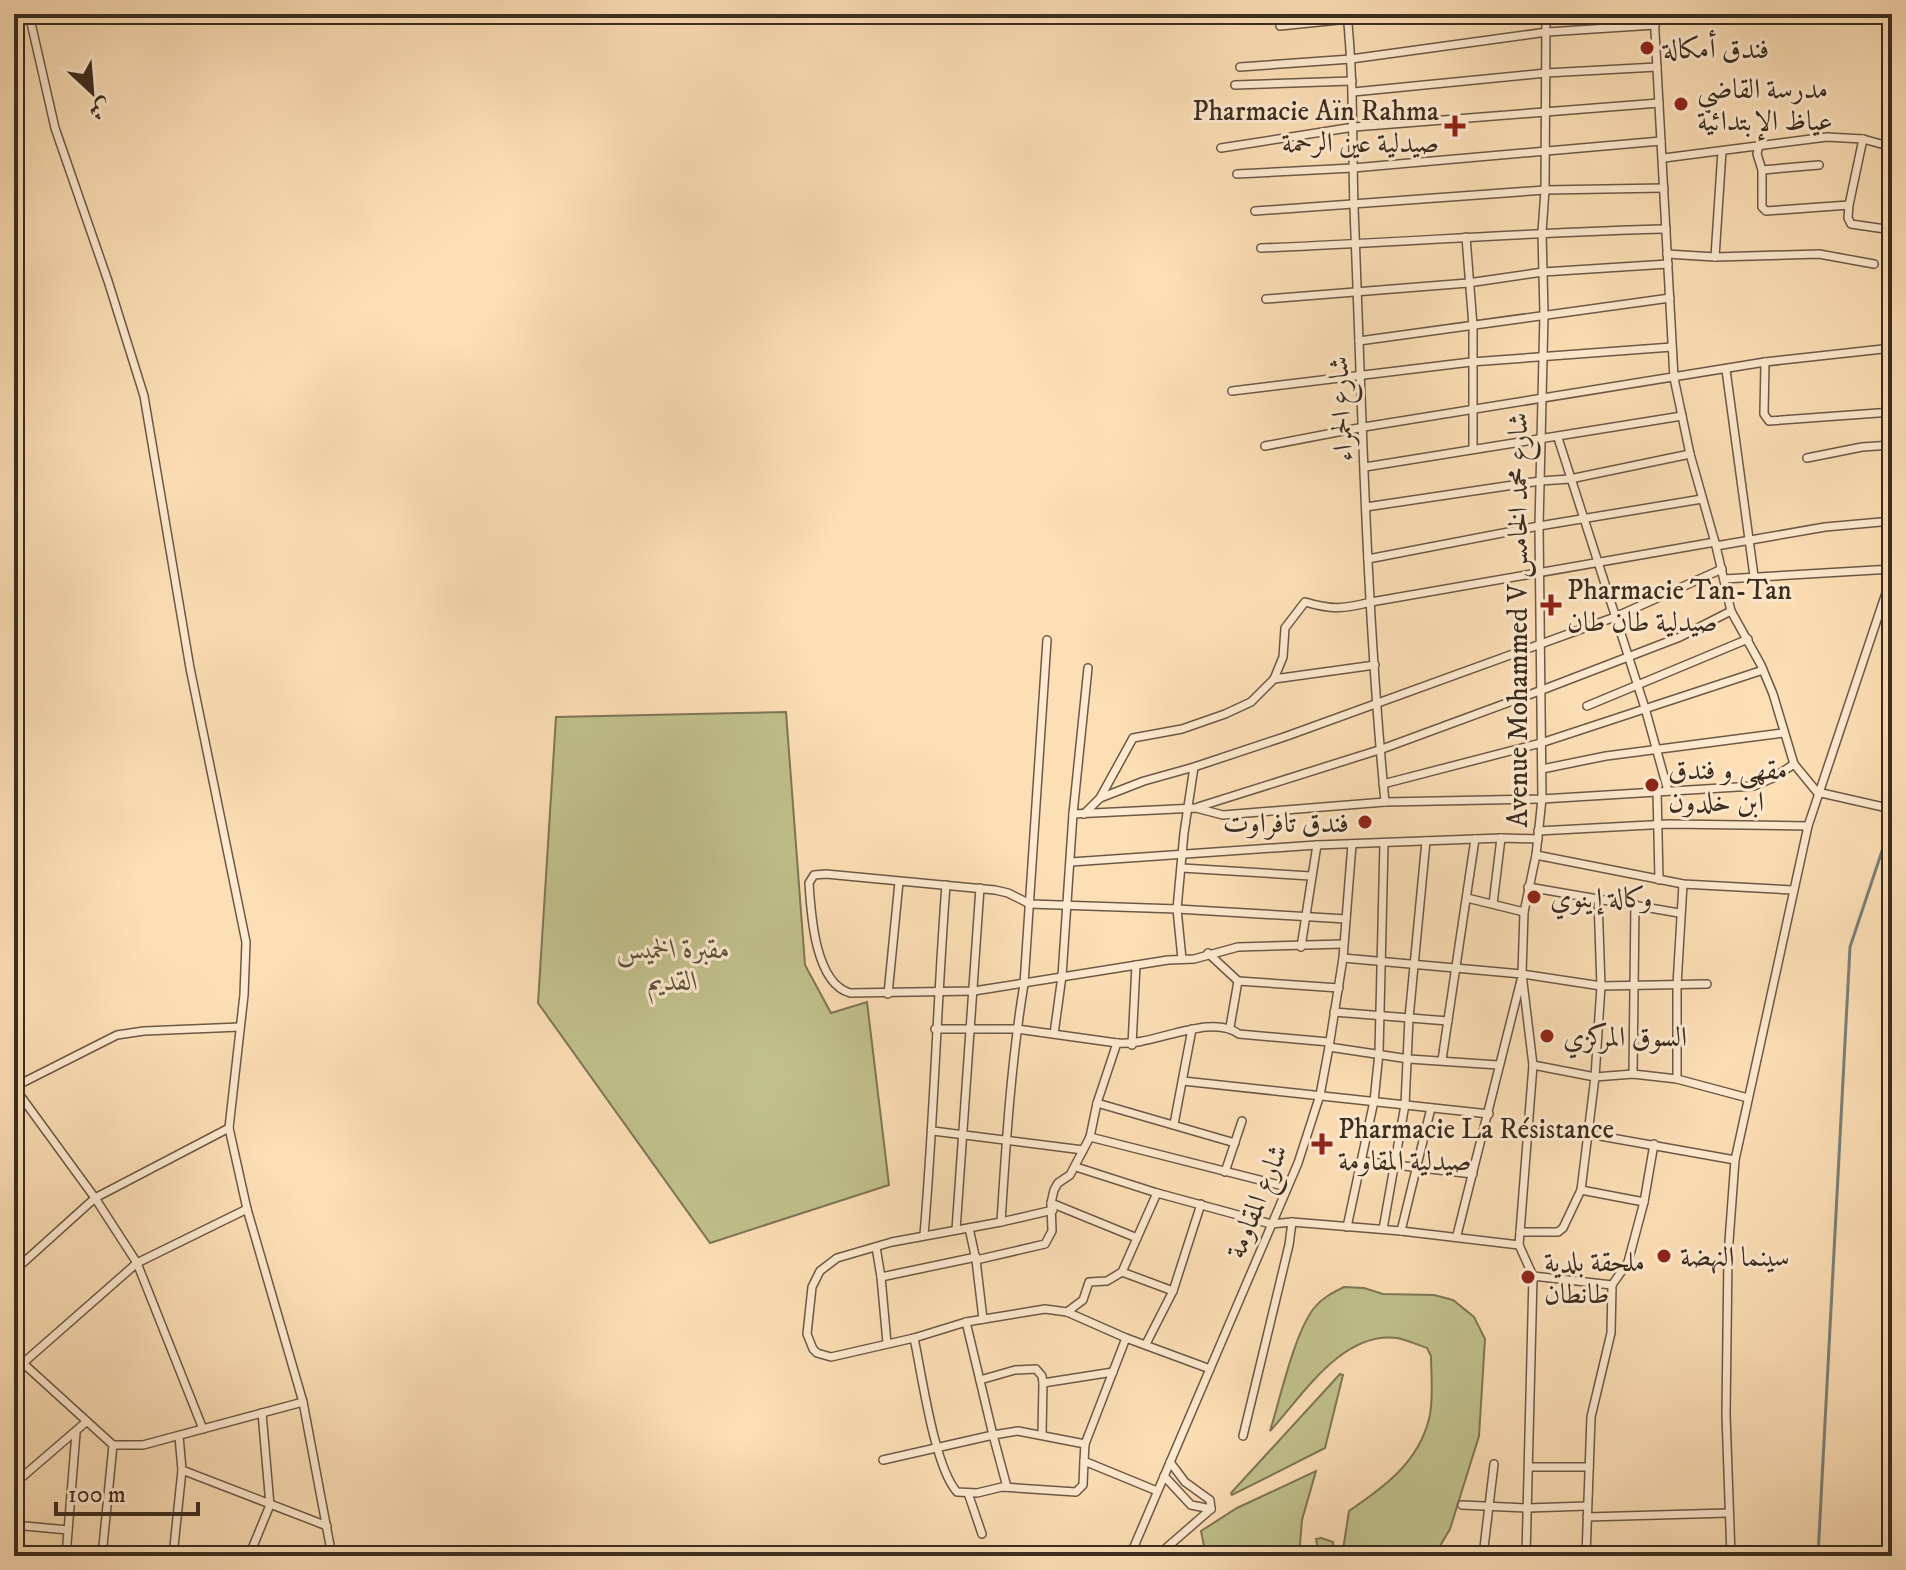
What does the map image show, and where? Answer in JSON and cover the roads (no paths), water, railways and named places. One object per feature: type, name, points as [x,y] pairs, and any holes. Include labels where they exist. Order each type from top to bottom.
[{"type":"street","points":[[29,14],[55,128],[144,396],[190,668],[244,924],[246,963],[229,1128],[247,1209],[303,1402],[332,1556]]},
{"type":"street","points":[[1280,26],[1397,14]]},
{"type":"street","name":"Avenue Mohammed V شارع محمد الخامس","points":[[1526,1556],[1533,1276],[1519,1245],[1533,1065],[1522,974],[1524,912],[1536,855],[1542,799],[1539,526],[1546,14]]},
{"type":"street","points":[[1654,14],[1674,378],[1690,454],[1716,544],[1731,611],[1763,670],[1794,764],[1817,792],[1892,809]]},
{"type":"street","name":"شارع الحمراء","points":[[1347,17],[1353,92],[1354,205],[1368,559],[1385,802]]},
{"type":"street","points":[[1240,67],[1351,59],[1547,32],[1655,25]]},
{"type":"street","points":[[1353,92],[1546,73],[1657,67]]},
{"type":"street","points":[[1235,85],[1352,81]]},
{"type":"street","points":[[1221,148],[1354,127],[1659,103]]},
{"type":"street","points":[[1664,158],[1827,137],[1863,139],[1892,147]]},
{"type":"street","points":[[1863,139],[1848,218],[1851,224],[1892,230]]},
{"type":"street","points":[[1237,174],[1353,168],[1661,141]]},
{"type":"street","points":[[1759,145],[1757,154],[1762,170],[1762,207],[1766,211],[1849,205]]},
{"type":"street","points":[[1715,257],[1722,151]]},
{"type":"street","points":[[1762,170],[1819,165]]},
{"type":"street","points":[[1255,211],[1545,190],[1664,188]]},
{"type":"street","points":[[1261,248],[1356,245],[1542,232],[1666,229]]},
{"type":"street","points":[[1466,237],[1473,326],[1473,448]]},
{"type":"street","points":[[1667,254],[1715,257],[1819,254],[1874,264]]},
{"type":"street","points":[[1266,299],[1468,283],[1543,272],[1668,264]]},
{"type":"street","points":[[1359,341],[1670,298]]},
{"type":"street","points":[[1232,391],[1471,362],[1672,347]]},
{"type":"street","points":[[1265,446],[1765,362],[1892,348]]},
{"type":"street","points":[[1765,362],[1764,414],[1769,421],[1892,412]]},
{"type":"street","points":[[1726,370],[1754,576]]},
{"type":"street","points":[[1365,467],[1682,416]]},
{"type":"street","points":[[1558,438],[1638,685],[1668,791]]},
{"type":"street","points":[[1807,458],[1862,447],[1892,445]]},
{"type":"street","points":[[1366,507],[1570,479],[1690,454]]},
{"type":"street","points":[[1368,559],[1702,499]]},
{"type":"street","points":[[1084,814],[1100,798],[1133,738],[1161,734],[1225,714],[1251,702],[1274,679],[1283,657],[1285,628],[1305,602],[1343,609],[1597,562],[1825,527],[1892,521]]},
{"type":"street","points":[[1100,798],[1540,645],[1615,617],[1722,569]]},
{"type":"street","points":[[1724,579],[1892,572],[1817,792],[1735,1160],[1728,1255],[1726,1415],[1731,1556]]},
{"type":"street","points":[[1073,814],[1191,808],[1382,749],[1680,637],[1731,611]]},
{"type":"street","points":[[1587,706],[1748,639]]},
{"type":"street","points":[[1001,1222],[1006,1139],[1024,984],[1047,640]]},
{"type":"street","points":[[1274,679],[1375,665]]},
{"type":"street","points":[[1054,1034],[1062,976],[1073,814],[1088,668]]},
{"type":"street","points":[[1383,784],[1541,743],[1763,670]]},
{"type":"street","points":[[1542,769],[1606,756],[1783,733]]},
{"type":"street","points":[[1191,808],[1223,815],[1385,802],[1542,799],[1754,786],[1794,764]]},
{"type":"street","points":[[1182,959],[1177,909],[1194,767]]},
{"type":"street","points":[[1657,791],[1659,880]]},
{"type":"street","points":[[1071,862],[1126,860],[1183,852],[1501,838],[1658,825],[1808,826]]},
{"type":"street","points":[[1493,904],[1501,838]]},
{"type":"street","points":[[1442,1060],[1475,839]]},
{"type":"street","points":[[1383,1229],[1405,1105],[1409,1018],[1426,841]]},
{"type":"street","points":[[1347,1227],[1374,1101],[1379,1053],[1384,843]]},
{"type":"street","name":"شارع المقاومة","points":[[1130,1556],[1287,1187],[1320,1095],[1343,958],[1352,844]]},
{"type":"street","points":[[1301,947],[1317,845]]},
{"type":"street","points":[[1536,855],[1683,884],[1793,890]]},
{"type":"street","points":[[1182,868],[1311,876]]},
{"type":"street","points":[[1343,944],[1238,947],[1194,959],[1136,965],[974,991],[938,994],[850,993],[832,984],[825,972],[816,937],[809,883],[813,876],[820,874],[980,888],[1008,893],[1030,904],[1346,919]]},
{"type":"street","points":[[888,994],[899,882]]},
{"type":"street","points":[[1677,1079],[1679,913],[1683,884]]},
{"type":"street","points":[[924,1235],[933,1131],[935,1029],[946,885]]},
{"type":"street","points":[[1528,887],[1679,913]]},
{"type":"street","points":[[956,1230],[980,888]]},
{"type":"street","points":[[1467,898],[1524,912]]},
{"type":"street","points":[[1520,1232],[1558,1232],[1563,1228],[1581,1190],[1595,1077],[1601,986],[1598,899]]},
{"type":"street","points":[[1633,1074],[1635,904]]},
{"type":"street","points":[[1208,953],[1238,981],[1339,988]]},
{"type":"street","points":[[1343,958],[1522,974],[1601,986],[1707,984]]},
{"type":"street","points":[[1132,1045],[1136,965]]},
{"type":"street","points":[[1457,1235],[1522,974]]},
{"type":"street","points":[[1230,1027],[1238,981]]},
{"type":"street","points":[[1334,1012],[1448,1021]]},
{"type":"street","points":[[203,1429],[137,1263],[95,1198],[14,1087],[117,1035],[240,1027]]},
{"type":"street","points":[[935,1029],[1017,1029],[1132,1045],[1192,1029],[1230,1027],[1239,1034],[1409,1059],[1498,1065]]},
{"type":"street","points":[[1174,1124],[1192,1029]]},
{"type":"street","points":[[881,1277],[1045,1244],[1052,1231],[1052,1206],[1058,1183],[1076,1167],[1090,1137],[1097,1103],[1117,1043]]},
{"type":"street","points":[[1533,1065],[1595,1077],[1633,1074],[1677,1079],[1748,1098]]},
{"type":"street","points":[[1183,1081],[1489,1114]]},
{"type":"street","points":[[1097,1103],[1235,1143]]},
{"type":"street","points":[[1401,1231],[1431,1108]]},
{"type":"street","points":[[1225,1172],[1242,1121]]},
{"type":"street","points":[[14,1271],[95,1198],[229,1128]]},
{"type":"street","points":[[933,1131],[1083,1150]]},
{"type":"street","points":[[1589,1134],[1735,1160]]},
{"type":"street","points":[[1090,1137],[1287,1187]]},
{"type":"street","points":[[1586,1556],[1591,1417],[1611,1333],[1612,1285],[1628,1262],[1644,1202],[1654,1144]]},
{"type":"street","points":[[1361,1161],[1473,1174]]},
{"type":"street","points":[[1076,1167],[1271,1224],[1292,1222],[1457,1235],[1519,1245]]},
{"type":"street","points":[[1581,1190],[1644,1202]]},
{"type":"street","points":[[1067,1312],[1083,1300],[1089,1282],[1107,1281],[1122,1272],[1157,1193]]},
{"type":"street","points":[[1146,1344],[1173,1291],[1201,1204]]},
{"type":"street","points":[[1137,1238],[1052,1206],[1001,1222],[924,1235],[837,1258],[820,1271],[812,1287],[807,1334],[813,1349],[831,1357],[914,1338],[966,1322],[1045,1309],[1067,1312],[1210,1369]]},
{"type":"street","points":[[14,1371],[137,1263],[247,1209]]},
{"type":"street","points":[[1243,1436],[1292,1222]]},
{"type":"street","points":[[969,1228],[983,1319]]},
{"type":"street","points":[[876,1247],[887,1343]]},
{"type":"street","points":[[1122,1272],[1173,1291]]},
{"type":"street","points":[[1533,1276],[1612,1285]]},
{"type":"street","points":[[966,1322],[1007,1487]]},
{"type":"street","points":[[914,1338],[938,1446],[954,1488],[960,1493],[1007,1487],[1076,1492],[1083,1485],[1085,1444],[1126,1338]]},
{"type":"street","points":[[14,1355],[113,1445],[132,1447],[303,1402]]},
{"type":"street","points":[[980,1380],[1032,1368],[1040,1373],[1043,1383],[1042,1435]]},
{"type":"street","points":[[1043,1383],[1113,1372]]},
{"type":"street","points":[[262,1413],[270,1505],[250,1553],[266,1556]]},
{"type":"street","points":[[14,1484],[86,1422]]},
{"type":"street","points":[[883,1460],[1018,1431],[1085,1444]]},
{"type":"street","points":[[66,1556],[76,1433]]},
{"type":"street","points":[[173,1556],[182,1470],[179,1436]]},
{"type":"street","points":[[102,1556],[113,1445]]},
{"type":"street","points":[[1084,1461],[1157,1491]]},
{"type":"street","points":[[1170,1462],[1185,1482],[1210,1500],[1211,1509]]},
{"type":"street","points":[[1483,1556],[1494,1464]]},
{"type":"street","points":[[1529,1467],[1589,1467]]},
{"type":"street","points":[[182,1470],[327,1526]]},
{"type":"street","points":[[1164,1476],[1191,1505],[1211,1509]]},
{"type":"street","points":[[968,1493],[982,1534]]},
{"type":"street","points":[[1462,1505],[1528,1508],[1587,1506]]},
{"type":"street","points":[[1157,1556],[1211,1509]]},
{"type":"street","points":[[1587,1517],[1728,1513]]},
{"type":"street","points":[[14,1525],[68,1530]]},
{"type":"waterway","points":[[1818,1556],[1850,947],[1892,821]]},
{"type":"place","name":"فندق أمكالة","points":[[1647,48]]},
{"type":"place","name":"مدرسة القاضي عياظ الإبتدائية","points":[[1681,104]]},
{"type":"place","name":"Pharmacie Aïn Rahma صيدلية عين الرحمة","points":[[1455,126]]},
{"type":"place","name":"Pharmacie Tan-Tan صيدلية طان طان","points":[[1551,605]]},
{"type":"place","name":"مقهى و فندق ابن خلدون","points":[[1652,785]]},
{"type":"place","name":"فندق تافراوت","points":[[1365,822]]},
{"type":"place","name":"وكالة إينوي","points":[[1534,897]]},
{"type":"place","name":"السوق المركزي","points":[[1547,1036]]},
{"type":"place","name":"Pharmacie La Résistance صيدلية المقاومة","points":[[1322,1144]]},
{"type":"place","name":"سينما النهضة","points":[[1664,1256]]},
{"type":"place","name":"ملحقة بلدية طانطان","points":[[1528,1277]]},
{"type":"park label","name":"مقبرة الخميس القديم","points":[[673,964]]}]
